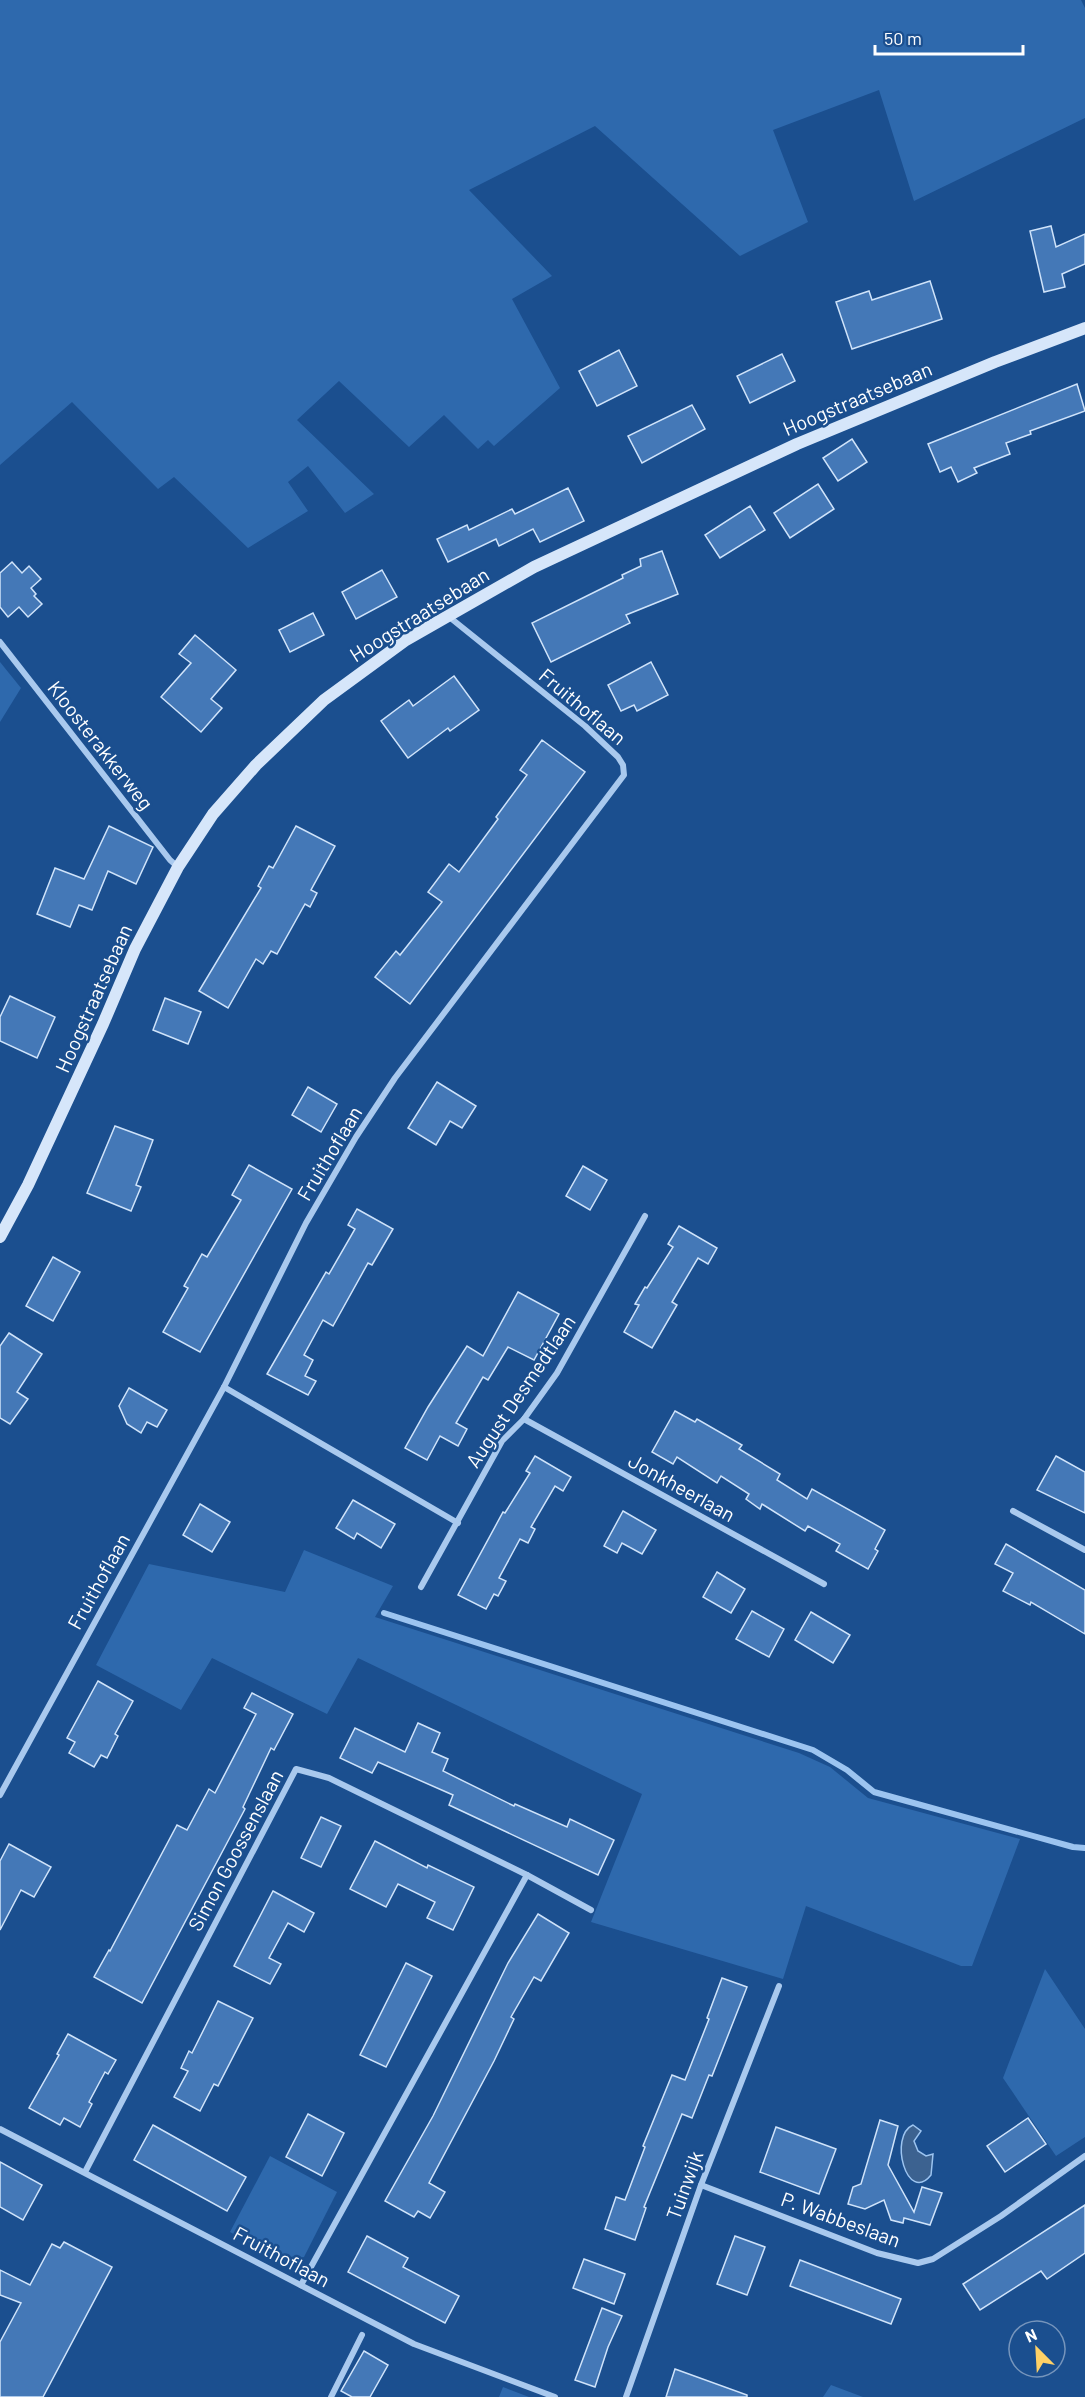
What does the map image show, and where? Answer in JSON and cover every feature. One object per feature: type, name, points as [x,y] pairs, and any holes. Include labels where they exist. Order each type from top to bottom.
[{"type":"main road","name":"Hoogstraatsebaan","points":[[0,1237],[28,1185],[103,1024],[135,949],[178,867],[213,814],[256,765],[324,700],[406,640],[534,567],[797,444],[995,362],[1085,328]]},
{"type":"street","name":"Fruithoflaan","points":[[0,1795],[224,1387],[306,1223],[356,1137],[395,1078],[624,775],[623,765],[618,757],[585,726],[447,615]]},
{"type":"street","name":"Kloosterakkerweg","points":[[0,642],[170,860],[178,867]]},
{"type":"street","name":"August Desmedtlaan","points":[[421,1587],[502,1441],[524,1419],[557,1372],[645,1216]]},
{"type":"street","points":[[224,1387],[458,1523]]},
{"type":"street","name":"Jonkheerlaan","points":[[524,1419],[824,1584]]},
{"type":"street","points":[[1013,1511],[1085,1550]]},
{"type":"street","name":"Simon Goossenslaan","points":[[85,2172],[296,1769],[329,1778],[526,1875],[591,1910]]},
{"type":"street","points":[[301,2285],[526,1875]]},
{"type":"street","name":"Tuinwijk","points":[[626,2397],[701,2185],[779,1986]]},
{"type":"street","name":"Fruithoflaan","points":[[0,2129],[414,2344],[555,2397]]},
{"type":"street","name":"P. Wabbeslaan","points":[[701,2185],[876,2253],[918,2263],[933,2259],[1001,2216],[1085,2156]]},
{"type":"street","points":[[331,2397],[362,2335]]},
{"type":"shaded area","points":[[0,0],[1081,0],[1085,8],[1085,118],[914,201],[879,90],[773,130],[808,222],[740,256],[595,126],[469,190],[552,276],[512,299],[560,388],[494,446],[488,440],[478,449],[444,415],[409,447],[339,381],[297,420],[374,494],[345,513],[308,466],[288,482],[308,511],[248,548],[174,477],[158,489],[72,402],[0,465]]},
{"type":"shaded area","points":[[0,662],[21,688],[0,722]]},
{"type":"shaded area","points":[[304,1550],[393,1586],[375,1617],[799,1753],[830,1767],[868,1798],[1020,1839],[972,1966],[961,1966],[806,1906],[783,1979],[591,1922],[642,1794],[358,1658],[327,1714],[212,1658],[181,1710],[96,1665],[149,1564],[285,1592]]},
{"type":"shaded area","points":[[1045,1969],[1085,2029],[1085,2137],[1056,2156],[1003,2078]]},
{"type":"shaded area","points":[[913,2125],[921,2131],[914,2141],[918,2151],[926,2156],[933,2154],[931,2175],[922,2182],[915,2181],[908,2175],[901,2154],[906,2132]]},
{"type":"shaded area","points":[[270,2156],[337,2192],[304,2257],[287,2263],[230,2232]]},
{"type":"shaded area","points":[[831,2385],[863,2397],[823,2397]]},
{"type":"shaded area","points":[[503,2387],[529,2397],[499,2397]]},
{"type":"building","points":[[1051,226],[1056,247],[1085,234],[1085,264],[1062,274],[1065,287],[1044,292],[1030,231]]},
{"type":"building","points":[[930,281],[942,319],[852,349],[836,302],[869,291],[872,300]]},
{"type":"building","points":[[619,350],[637,386],[597,406],[579,371]]},
{"type":"building","points":[[782,354],[795,381],[750,403],[737,376]]},
{"type":"building","points":[[1077,384],[1085,411],[1030,431],[1031,434],[1006,443],[1010,454],[974,468],[977,473],[958,482],[951,467],[940,472],[928,444]]},
{"type":"building","points":[[692,405],[705,429],[642,463],[628,436]]},
{"type":"building","points":[[852,439],[867,462],[838,481],[823,458]]},
{"type":"building","points":[[818,484],[834,509],[790,538],[774,513]]},
{"type":"building","points":[[568,488],[584,521],[540,542],[533,529],[499,546],[496,539],[448,562],[437,539],[467,525],[469,530],[512,509],[515,514]]},
{"type":"building","points":[[750,506],[765,530],[720,558],[705,535]]},
{"type":"building","points":[[662,551],[678,594],[626,615],[630,623],[551,662],[532,623],[623,578],[622,575],[641,566],[640,559]]},
{"type":"building","points":[[12,562],[22,573],[29,566],[41,579],[31,588],[36,594],[34,596],[42,604],[28,617],[19,607],[8,617],[0,607],[0,573]]},
{"type":"building","points":[[382,570],[397,597],[356,619],[342,592]]},
{"type":"building","points":[[313,613],[324,635],[290,652],[279,630]]},
{"type":"building","points":[[195,635],[236,670],[211,699],[222,708],[201,732],[161,697],[191,663],[179,654]]},
{"type":"building","points":[[651,662],[668,695],[637,711],[634,705],[621,711],[608,685]]},
{"type":"building","points":[[454,676],[479,710],[450,731],[448,728],[408,758],[381,721],[409,700],[413,706]]},
{"type":"building","points":[[542,740],[585,772],[410,1004],[375,977],[396,951],[400,955],[442,902],[428,892],[449,864],[459,872],[527,775],[520,770]]},
{"type":"building","points":[[109,826],[153,847],[136,884],[108,871],[92,910],[79,905],[70,927],[37,914],[55,868],[84,879]]},
{"type":"building","points":[[296,826],[335,846],[311,890],[317,893],[310,907],[305,904],[277,954],[271,951],[263,964],[256,959],[228,1008],[199,991],[261,888],[258,886],[269,866],[273,868]]},
{"type":"building","points":[[10,996],[55,1017],[37,1058],[0,1041],[0,1017]]},
{"type":"building","points":[[165,998],[201,1012],[188,1044],[153,1030]]},
{"type":"building","points":[[437,1082],[476,1106],[462,1128],[450,1121],[436,1145],[408,1128]]},
{"type":"building","points":[[308,1087],[337,1104],[321,1132],[292,1115]]},
{"type":"building","points":[[115,1126],[153,1140],[136,1185],[141,1187],[131,1211],[87,1193]]},
{"type":"building","points":[[249,1165],[292,1189],[200,1352],[163,1332],[188,1288],[184,1286],[202,1254],[207,1257],[241,1200],[232,1195]]},
{"type":"building","points":[[583,1166],[607,1180],[590,1210],[566,1196]]},
{"type":"building","points":[[357,1209],[393,1229],[372,1265],[368,1263],[333,1326],[323,1320],[304,1355],[313,1360],[305,1376],[316,1381],[308,1395],[267,1374],[326,1272],[329,1274],[355,1229],[348,1225]]},
{"type":"building","points":[[679,1226],[717,1248],[708,1264],[698,1258],[672,1302],[677,1305],[652,1348],[624,1332],[639,1305],[635,1304],[673,1247],[668,1244]]},
{"type":"building","points":[[53,1257],[80,1272],[53,1321],[26,1306]]},
{"type":"building","points":[[518,1292],[559,1314],[534,1360],[508,1347],[488,1380],[483,1377],[456,1423],[467,1429],[458,1446],[440,1436],[427,1460],[405,1448],[467,1346],[483,1356]]},
{"type":"building","points":[[9,1333],[42,1354],[17,1392],[28,1399],[10,1424],[0,1418],[0,1346]]},
{"type":"building","points":[[129,1388],[167,1410],[157,1427],[147,1422],[141,1433],[127,1424],[119,1406]]},
{"type":"building","points":[[675,1411],[695,1422],[697,1419],[742,1445],[739,1449],[780,1474],[777,1480],[807,1499],[812,1489],[885,1530],[875,1549],[878,1551],[868,1569],[836,1551],[840,1544],[808,1526],[805,1531],[762,1504],[760,1509],[746,1499],[749,1494],[721,1476],[717,1483],[677,1457],[673,1464],[652,1452]]},
{"type":"building","points":[[535,1456],[571,1477],[563,1491],[555,1486],[531,1527],[535,1529],[528,1543],[520,1539],[499,1578],[506,1581],[498,1596],[494,1594],[486,1609],[458,1595],[503,1512],[505,1513],[530,1473],[526,1471]]},
{"type":"building","points":[[1056,1456],[1085,1472],[1085,1513],[1037,1490]]},
{"type":"building","points":[[353,1500],[395,1524],[381,1548],[357,1533],[354,1539],[336,1528]]},
{"type":"building","points":[[200,1504],[230,1522],[212,1552],[183,1535]]},
{"type":"building","points":[[623,1511],[656,1530],[642,1554],[622,1543],[617,1553],[604,1546]]},
{"type":"building","points":[[1006,1544],[1085,1590],[1085,1634],[1031,1602],[1030,1605],[1003,1591],[1013,1573],[995,1564]]},
{"type":"building","points":[[717,1572],[745,1589],[731,1613],[703,1597]]},
{"type":"building","points":[[752,1611],[784,1629],[769,1657],[736,1639]]},
{"type":"building","points":[[811,1612],[850,1635],[833,1663],[795,1640]]},
{"type":"building","points":[[98,1681],[133,1701],[115,1734],[118,1736],[107,1758],[101,1755],[94,1767],[69,1753],[75,1742],[67,1738]]},
{"type":"building","points":[[252,1693],[293,1714],[274,1750],[271,1748],[243,1807],[245,1809],[142,2003],[94,1977],[177,1825],[187,1830],[209,1789],[215,1793],[256,1714],[244,1708]]},
{"type":"building","points":[[418,1723],[440,1733],[432,1752],[448,1759],[443,1771],[514,1806],[515,1804],[567,1827],[570,1819],[614,1840],[598,1875],[449,1805],[453,1795],[378,1762],[372,1773],[340,1758],[355,1728],[405,1752]]},
{"type":"building","points":[[321,1817],[341,1826],[321,1867],[301,1858]]},
{"type":"building","points":[[375,1841],[427,1868],[428,1865],[474,1887],[453,1930],[427,1918],[435,1902],[398,1884],[386,1907],[350,1889]]},
{"type":"building","points":[[9,1844],[51,1867],[34,1897],[21,1890],[0,1930],[0,1861]]},
{"type":"building","points":[[273,1891],[314,1913],[304,1932],[288,1923],[269,1958],[281,1964],[270,1984],[234,1966]]},
{"type":"building","points":[[538,1914],[569,1933],[541,1981],[534,1977],[511,2017],[514,2019],[494,2061],[429,2183],[445,2192],[430,2218],[418,2211],[414,2217],[385,2201],[433,2116],[508,1963]]},
{"type":"building","points":[[406,1963],[432,1976],[386,2067],[360,2055]]},
{"type":"building","points":[[722,1978],[747,1987],[712,2076],[709,2075],[692,2118],[682,2114],[644,2207],[646,2208],[635,2240],[605,2229],[616,2197],[625,2200],[645,2147],[643,2146],[672,2075],[685,2080]]},
{"type":"building","points":[[218,2001],[253,2018],[218,2086],[214,2084],[200,2111],[174,2097],[188,2071],[181,2068],[189,2051],[192,2053]]},
{"type":"building","points":[[68,2034],[116,2060],[108,2074],[105,2072],[89,2102],[92,2104],[80,2127],[64,2118],[60,2125],[29,2108],[59,2055],[57,2054]]},
{"type":"building","points":[[308,2114],[344,2133],[322,2176],[286,2157]]},
{"type":"building","points":[[1028,2118],[1046,2144],[1005,2172],[987,2146]]},
{"type":"building","points":[[880,2120],[898,2126],[888,2165],[914,2212],[922,2187],[942,2193],[930,2225],[904,2218],[903,2223],[891,2220],[884,2200],[865,2209],[848,2204],[853,2187],[861,2184]]},
{"type":"building","points":[[153,2125],[246,2177],[227,2211],[134,2160]]},
{"type":"building","points":[[776,2127],[836,2149],[819,2194],[760,2172]]},
{"type":"building","points":[[0,2162],[42,2185],[23,2220],[0,2207]]},
{"type":"building","points":[[1085,2205],[1085,2253],[1047,2279],[1041,2271],[980,2310],[963,2284]]},
{"type":"building","points":[[367,2236],[408,2258],[403,2267],[459,2296],[445,2323],[348,2272]]},
{"type":"building","points":[[735,2236],[765,2247],[747,2295],[717,2284]]},
{"type":"building","points":[[64,2242],[112,2267],[43,2397],[0,2397],[0,2342],[21,2303],[0,2295],[0,2270],[30,2285],[52,2244],[60,2248]]},
{"type":"building","points":[[584,2259],[625,2274],[614,2304],[573,2288]]},
{"type":"building","points":[[800,2260],[901,2299],[891,2324],[790,2286]]},
{"type":"building","points":[[602,2308],[622,2316],[608,2347],[595,2387],[575,2380]]},
{"type":"building","points":[[364,2351],[388,2365],[370,2397],[352,2397],[341,2391]]},
{"type":"building","points":[[675,2369],[747,2395],[747,2397],[666,2397]]},
{"type":"waterway","points":[[384,1613],[813,1750],[847,1770],[874,1792],[1073,1847],[1085,1848]]}]
